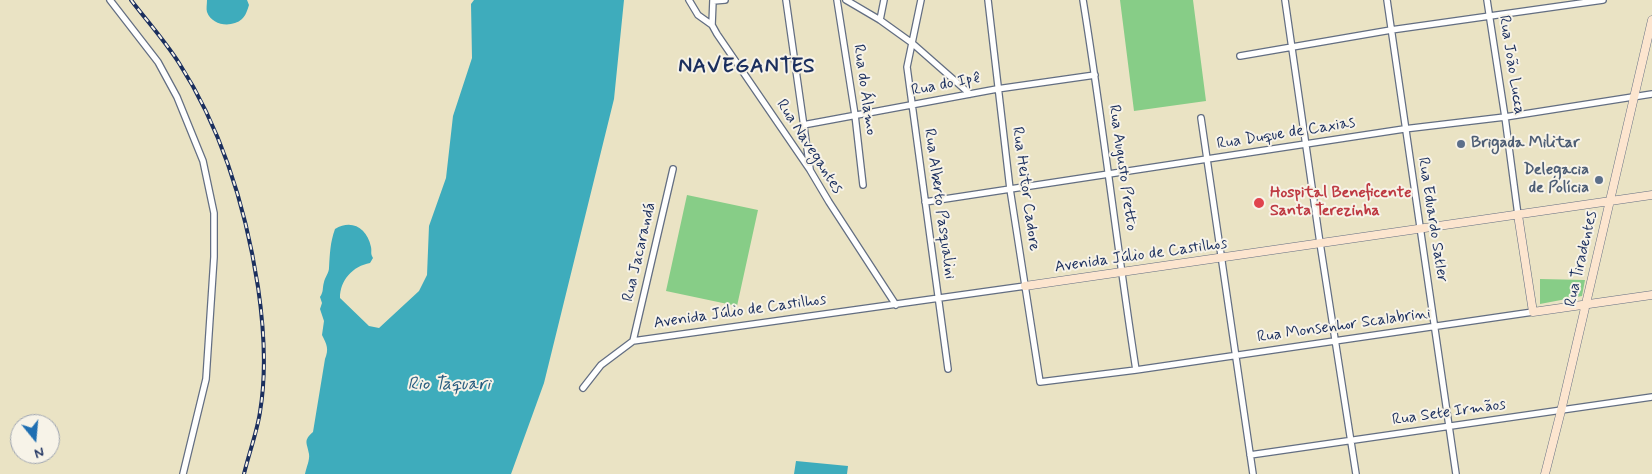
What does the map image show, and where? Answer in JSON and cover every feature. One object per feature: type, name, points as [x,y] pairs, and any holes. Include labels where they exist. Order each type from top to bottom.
[{"type":"street","points":[[110,0],[158,62],[177,97],[203,160],[214,213],[214,257],[206,379],[183,474]]},
{"type":"street","name":"Rua Navegantes","points":[[689,0],[698,15],[712,25],[810,170],[828,202],[896,305]]},
{"type":"street","points":[[712,25],[713,1],[725,0]]},
{"type":"street","points":[[786,0],[810,170]]},
{"type":"street","name":"Rua do Álamo","points":[[837,0],[855,115],[863,184]]},
{"type":"street","points":[[846,0],[880,20],[912,43],[970,94]]},
{"type":"street","points":[[880,20],[884,0]]},
{"type":"street","name":"Rua Alberto Pasqualini","points":[[921,0],[907,67],[948,369]]},
{"type":"street","name":"Rua Heitor Cadore","points":[[988,0],[1010,189],[1040,382]]},
{"type":"street","name":"Rua Augusto Pretto","points":[[1083,0],[1136,370]]},
{"type":"street","points":[[1285,0],[1305,145],[1356,474]]},
{"type":"street","name":"Rua Eduardo Satler","points":[[1387,0],[1404,129],[1456,474]]},
{"type":"street","name":"Rua João Lucca","points":[[1487,0],[1533,312]]},
{"type":"street","points":[[1240,56],[1391,30],[1603,0]]},
{"type":"street","name":"Rua Tiradentes","points":[[1545,474],[1652,20]]},
{"type":"street","name":"Rua do Ipê","points":[[803,126],[997,89],[1095,75]]},
{"type":"street","name":"Rua Duque de Caxias","points":[[925,202],[1404,129],[1505,117],[1652,94]]},
{"type":"street","points":[[1200,118],[1253,474]]},
{"type":"street","name":"Rua Jacarandá","points":[[633,341],[673,169]]},
{"type":"street","name":"Avenida Júlio de Castilhos","points":[[633,341],[1652,196]]},
{"type":"street","name":"Rua Monsenhor Scalabrini","points":[[1040,382],[1236,356],[1652,295]]},
{"type":"street","points":[[583,388],[601,365],[633,341]]},
{"type":"street","name":"Rua Sete Irmãos","points":[[1250,455],[1652,397]]},
{"type":"green space","points":[[1120,0],[1193,0],[1206,101],[1134,111]]},
{"type":"green space","points":[[687,195],[758,210],[737,306],[666,291]]},
{"type":"green space","points":[[1540,279],[1585,280],[1582,296],[1540,304]]},
{"type":"water","points":[[207,0],[247,0],[249,5],[242,19],[238,22],[223,24],[210,17],[207,11]]},
{"type":"water","name":"Rio Taquari","points":[[474,0],[624,0],[614,99],[544,383],[511,474],[305,474],[309,456],[307,440],[313,432],[327,352],[322,335],[324,321],[320,309],[322,303],[320,297],[329,270],[331,244],[335,229],[341,226],[353,225],[362,230],[369,240],[373,258],[370,263],[358,267],[349,275],[342,285],[340,298],[369,326],[379,328],[419,291],[427,275],[429,226],[446,178],[453,116],[472,58],[471,4]]},
{"type":"water","points":[[796,461],[848,466],[847,474],[794,474]]},
{"type":"railway","points":[[131,0],[174,55],[208,115],[230,171],[247,229],[260,302],[264,365],[259,420],[244,474]]},
{"type":"place","name":"Brigada Militar","points":[[1461,144]]},
{"type":"place","name":"Delegacia de Polícia","points":[[1599,180]]},
{"type":"place","name":"Hospital Beneficente Santa Terezinha","points":[[1259,203]]},
{"type":"district","name":"NAVEGANTES","points":[[747,68]]}]
